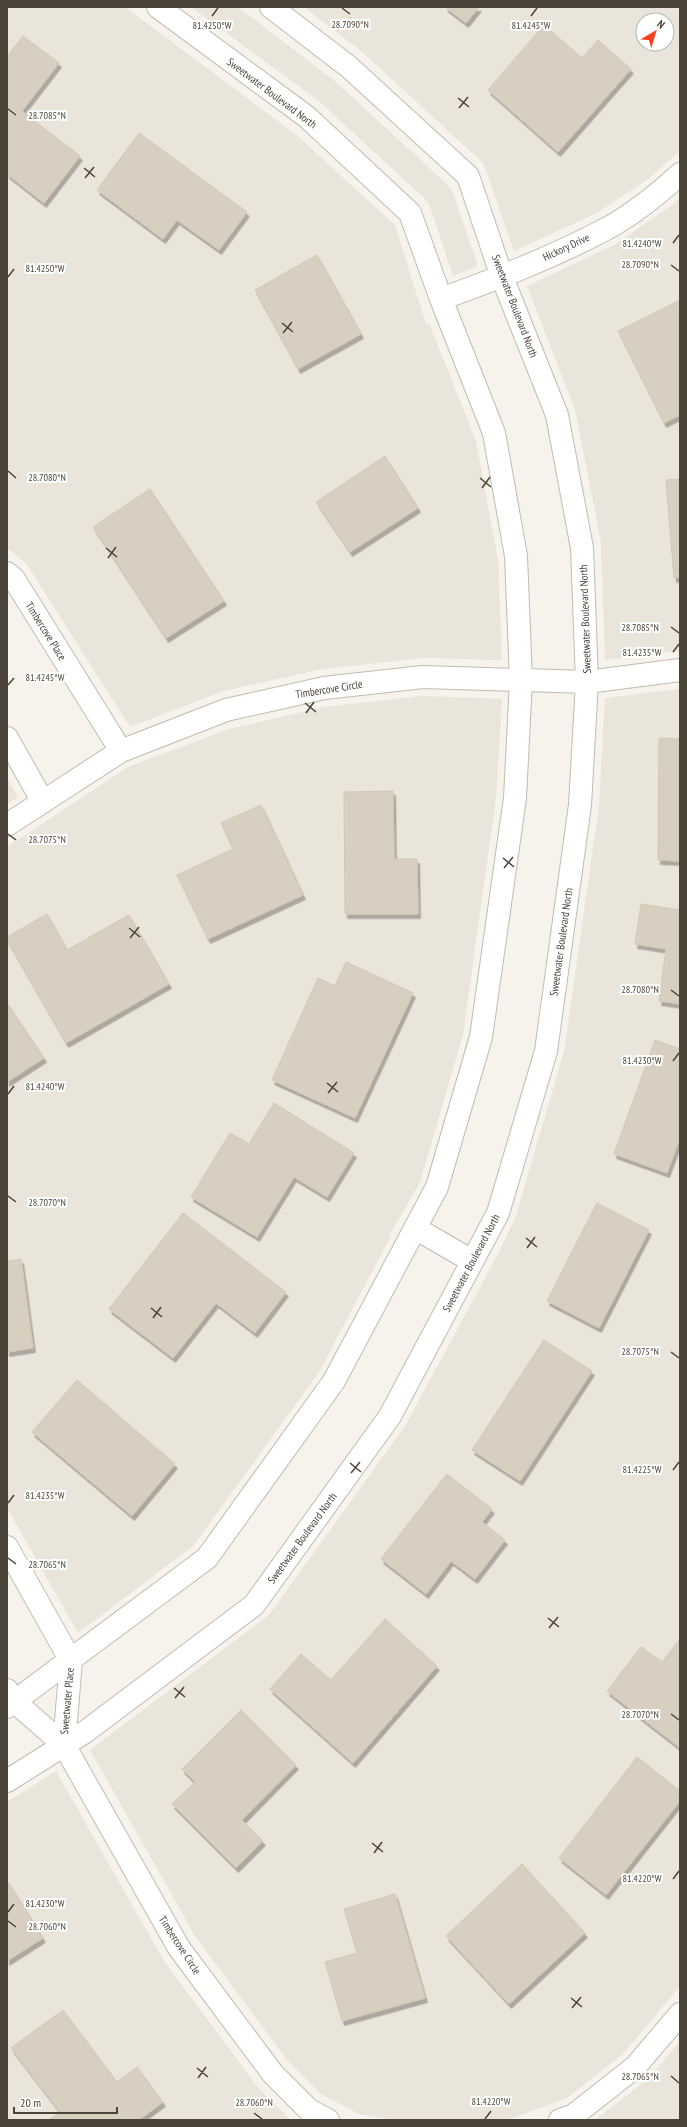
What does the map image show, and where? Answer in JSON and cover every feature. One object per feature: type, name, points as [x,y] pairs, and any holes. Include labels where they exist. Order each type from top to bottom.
[{"type":"street","name":"Sweetwater Boulevard North","points":[[10,1700],[71,1661],[207,1558],[334,1381],[437,1187],[481,1037],[514,798],[522,680],[516,556],[494,434],[441,299],[410,213],[307,117],[158,7]]},
{"type":"street","name":"Sweetwater Boulevard North","points":[[7,1781],[85,1732],[254,1605],[390,1416],[498,1213],[546,1051],[580,805],[587,682],[582,548],[557,415],[502,277],[468,176],[349,67],[271,7]]},
{"type":"street","name":"Hickory Drive","points":[[441,299],[502,277],[605,230],[657,195],[680,174]]},
{"type":"street","name":"Timbercove Place","points":[[7,573],[14,579],[121,751]]},
{"type":"street","name":"Timbercove Circle","points":[[7,825],[121,751],[226,710],[324,688],[423,677],[587,682],[680,670]]},
{"type":"street","points":[[7,738],[43,802]]},
{"type":"street","points":[[415,1228],[472,1262]]},
{"type":"street","name":"Sweetwater Place","points":[[7,1547],[71,1661],[64,1745]]},
{"type":"street","name":"Sweetwater Place","points":[[10,1700],[64,1745]]},
{"type":"street","name":"Timbercove Circle","points":[[64,1745],[179,1948],[273,2074],[310,2110],[328,2120]]},
{"type":"street","points":[[560,2120],[574,2115],[635,2067],[680,2014]]},
{"type":"shaded area","points":[[7,7],[125,7],[294,133],[395,225],[426,324],[429,323],[476,441],[498,560],[502,660],[424,658],[322,669],[224,691],[130,727],[26,563],[7,548]]},
{"type":"shaded area","points":[[191,7],[238,7],[336,82],[451,188],[478,266],[453,276],[429,204],[424,198],[319,101]]},
{"type":"shaded area","points":[[304,7],[680,7],[680,151],[647,180],[597,213],[514,251],[485,168],[481,161],[361,51]]},
{"type":"shaded area","points":[[680,198],[680,651],[605,660],[601,542],[575,410],[527,286],[614,245]]},
{"type":"shaded area","points":[[680,689],[680,1986],[623,2054],[567,2098],[510,2119],[501,2120],[393,2120],[359,2114],[321,2094],[287,2060],[195,1936],[90,1750],[269,1615],[405,1426],[498,1254],[516,1216],[564,1051],[599,805],[605,698]]},
{"type":"shaded area","points":[[422,696],[502,699],[496,798],[463,1035],[420,1182],[389,1236],[391,1236],[319,1372],[194,1545],[78,1633],[7,1508],[7,847],[128,767],[229,729],[324,707]]},
{"type":"shaded area","points":[[7,778],[18,797],[7,804]]},
{"type":"shaded area","points":[[56,1771],[164,1961],[259,2089],[291,2120],[7,2120],[7,1802]]},
{"type":"shaded area","points":[[680,2041],[680,2120],[595,2120],[648,2079]]},
{"type":"building","points":[[445,7],[479,7],[466,23]]},
{"type":"building","points":[[544,25],[582,58],[598,40],[631,69],[558,152],[488,90]]},
{"type":"building","points":[[23,36],[59,63],[22,111],[80,156],[44,203],[7,174],[7,57]]},
{"type":"building","points":[[139,133],[247,212],[219,250],[177,220],[163,239],[97,190]]},
{"type":"building","points":[[317,255],[361,334],[298,369],[255,290]]},
{"type":"building","points":[[680,300],[680,415],[664,423],[618,331]]},
{"type":"building","points":[[385,456],[418,508],[350,552],[316,502]]},
{"type":"building","points":[[680,479],[680,577],[674,578],[666,480]]},
{"type":"building","points":[[150,489],[224,601],[166,638],[93,527]]},
{"type":"building","points":[[659,738],[680,739],[680,861],[658,860]]},
{"type":"building","points":[[393,791],[394,859],[417,859],[418,914],[345,914],[344,792]]},
{"type":"building","points":[[261,805],[303,895],[208,939],[177,875],[233,849],[221,823]]},
{"type":"building","points":[[641,904],[680,910],[680,1004],[659,1001],[666,949],[635,944]]},
{"type":"building","points":[[47,914],[67,950],[129,915],[169,984],[66,1043],[7,940],[7,937]]},
{"type":"building","points":[[346,962],[413,993],[355,1118],[272,1080],[318,978],[335,986]]},
{"type":"building","points":[[7,1003],[44,1058],[7,1082]]},
{"type":"building","points":[[655,1040],[680,1049],[680,1138],[667,1173],[614,1154]]},
{"type":"building","points":[[274,1103],[354,1153],[327,1197],[294,1177],[257,1237],[191,1197],[230,1133],[249,1144]]},
{"type":"building","points":[[597,1203],[649,1230],[599,1328],[547,1301]]},
{"type":"building","points":[[183,1213],[286,1292],[255,1333],[216,1303],[173,1358],[109,1309]]},
{"type":"building","points":[[21,1259],[33,1348],[7,1352],[7,1261]]},
{"type":"building","points":[[544,1340],[592,1371],[520,1481],[472,1450]]},
{"type":"building","points":[[77,1380],[175,1464],[132,1516],[32,1432]]},
{"type":"building","points":[[447,1474],[492,1509],[482,1522],[505,1540],[475,1579],[451,1561],[426,1594],[381,1559]]},
{"type":"building","points":[[385,1619],[437,1666],[353,1763],[270,1689],[301,1654],[331,1680]]},
{"type":"building","points":[[680,1639],[680,1748],[607,1691],[641,1647],[662,1662]]},
{"type":"building","points":[[241,1710],[296,1765],[242,1820],[263,1841],[236,1868],[172,1804],[195,1782],[182,1769]]},
{"type":"building","points":[[637,1757],[680,1791],[680,1801],[606,1895],[559,1858]]},
{"type":"building","points":[[522,1864],[585,1933],[509,2004],[446,1936]]},
{"type":"building","points":[[9,1883],[43,1938],[7,1961],[7,1884]]},
{"type":"building","points":[[395,1894],[425,1998],[342,2021],[325,1962],[357,1953],[344,1909]]},
{"type":"building","points":[[63,2010],[117,2082],[137,2067],[163,2102],[139,2120],[49,2120],[60,2112],[11,2048]]}]
